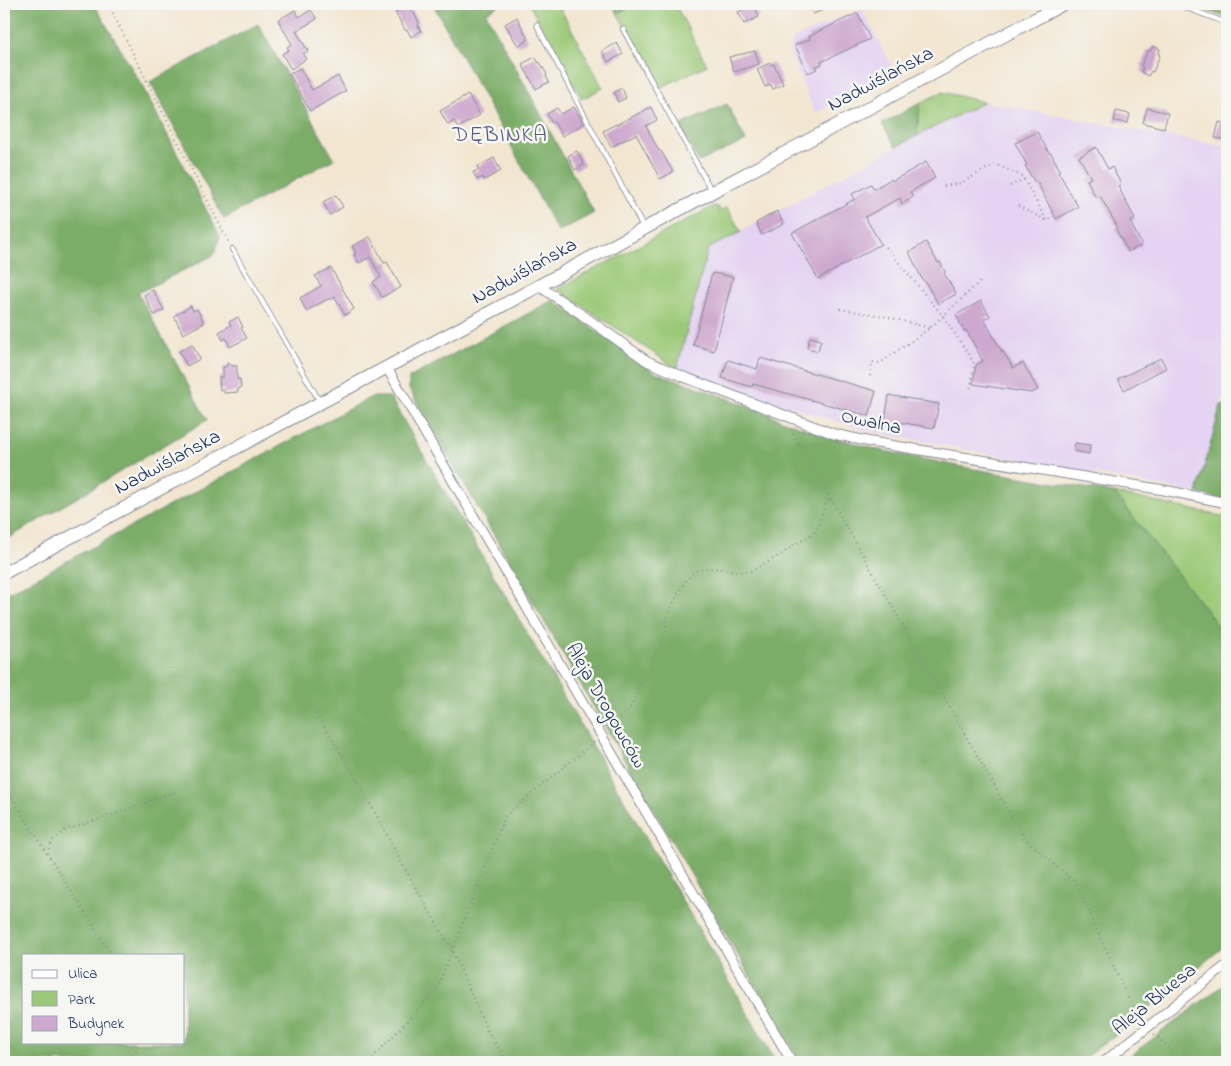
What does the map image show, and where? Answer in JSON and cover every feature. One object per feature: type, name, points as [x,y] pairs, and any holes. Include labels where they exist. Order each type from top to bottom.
[{"type":"main road","name":"Nadwiślańska","points":[[4,573],[1063,4]]},
{"type":"street","name":"Owalna","points":[[539,286],[647,361],[834,434],[871,442],[1164,490],[1227,503]]},
{"type":"street","name":"Aleja Drogowców","points":[[387,368],[792,1062]]},
{"type":"street","name":"Aleja Bluesa","points":[[1104,1062],[1227,965]]},
{"type":"lane","points":[[1176,4],[1227,23]]},
{"type":"lane","points":[[537,25],[644,229]]},
{"type":"lane","points":[[623,29],[712,192]]},
{"type":"lane","points":[[232,249],[320,403]]},
{"type":"path","points":[[108,4],[232,249]]},
{"type":"path","points":[[944,186],[961,183],[995,164],[1022,176],[1047,221]]},
{"type":"path","points":[[1010,186],[1024,179]]},
{"type":"path","points":[[1018,206],[1047,221]]},
{"type":"path","points":[[1047,221],[1054,217]]},
{"type":"path","points":[[886,248],[943,316],[974,361],[970,391]]},
{"type":"path","points":[[870,376],[872,362],[880,363],[930,328],[982,280]]},
{"type":"path","points":[[840,309],[883,316],[930,328]]},
{"type":"path","points":[[783,415],[1024,838],[1075,882],[1129,1000],[1148,1028],[1183,1062]]},
{"type":"path","points":[[368,1062],[437,989],[505,816],[618,722],[621,716],[634,703],[640,686],[662,642],[666,632],[666,620],[683,584],[696,570],[705,568],[740,572],[752,571],[782,554],[817,530],[826,502],[831,499]]},
{"type":"path","points":[[311,705],[361,786],[401,862],[452,950],[486,1028],[507,1062]]},
{"type":"path","points":[[4,786],[111,954]]},
{"type":"path","points":[[48,853],[53,840],[66,830],[174,792]]},
{"type":"path","points":[[126,1062],[139,1044]]},
{"type":"shaded area","points":[[862,9],[894,71],[815,113],[789,50],[793,39]]},
{"type":"shaded area","points":[[984,102],[1227,147],[1227,383],[1197,493],[868,431],[677,369],[708,249],[896,147]]},
{"type":"green space","points":[[4,4],[94,4],[142,86],[220,236],[214,255],[138,293],[207,420],[4,541]]},
{"type":"green space","points":[[433,4],[501,4],[486,13],[594,213],[558,232]]},
{"type":"green space","points":[[529,4],[558,4],[603,88],[582,99]]},
{"type":"green space","points":[[612,4],[638,4],[617,13]]},
{"type":"green space","points":[[638,4],[675,4],[707,65],[660,88],[617,13]]},
{"type":"green space","points":[[1189,4],[1227,4],[1227,18]]},
{"type":"green space","points":[[258,24],[334,159],[224,219],[150,82]]},
{"type":"green space","points":[[942,92],[984,102],[917,136],[920,103]]},
{"type":"green space","points":[[920,103],[917,136],[896,147],[882,124]]},
{"type":"green space","points":[[727,104],[746,141],[699,162],[679,126]]},
{"type":"green space","points":[[714,206],[719,207],[719,212],[727,207],[741,232],[708,249],[677,369],[557,289]]},
{"type":"green space","points":[[553,300],[656,373],[821,434],[879,450],[968,468],[1114,493],[1227,637],[1227,944],[1118,1033],[1079,1062],[800,1062],[409,389],[409,378]]},
{"type":"green space","points":[[371,397],[390,397],[776,1062],[4,1062],[4,595]]},
{"type":"green space","points":[[1221,405],[1227,406],[1227,501],[1197,493]]},
{"type":"green space","points":[[1114,493],[1227,517],[1227,637]]},
{"type":"green space","points":[[1227,982],[1227,1062],[1122,1062]]},
{"type":"building","points":[[809,4],[839,4],[813,14]]},
{"type":"building","points":[[409,5],[419,22],[418,26],[421,31],[411,37],[395,12]]},
{"type":"building","points":[[754,5],[759,17],[744,24],[738,12]]},
{"type":"building","points":[[295,10],[299,17],[311,10],[317,19],[296,31],[308,51],[303,54],[306,59],[291,69],[282,54],[289,50],[287,47],[292,44],[278,20]]},
{"type":"building","points":[[858,13],[870,39],[821,62],[822,64],[815,67],[817,69],[808,73],[795,45],[810,39],[809,36]]},
{"type":"building","points":[[517,17],[528,40],[518,46],[505,24]]},
{"type":"building","points":[[617,43],[623,54],[608,62],[602,51]]},
{"type":"building","points":[[1153,46],[1160,49],[1158,54],[1160,55],[1153,72],[1151,71],[1148,76],[1141,72],[1143,67],[1141,66],[1148,50],[1150,51]]},
{"type":"building","points":[[755,51],[759,64],[734,72],[729,57]]},
{"type":"building","points":[[535,57],[540,62],[549,82],[536,89],[522,64]]},
{"type":"building","points":[[770,63],[771,65],[774,64],[783,84],[773,89],[771,85],[765,87],[757,69]]},
{"type":"building","points":[[300,68],[312,90],[338,76],[346,91],[310,111],[289,74]]},
{"type":"building","points":[[622,88],[626,98],[618,102],[614,92]]},
{"type":"building","points":[[468,95],[480,115],[458,128],[454,121],[448,125],[440,111]]},
{"type":"building","points":[[574,107],[584,124],[562,136],[547,114],[557,108],[561,114]]},
{"type":"building","points":[[651,107],[657,120],[646,126],[673,172],[660,179],[636,134],[611,147],[603,131]]},
{"type":"building","points":[[1147,108],[1168,113],[1164,128],[1143,123]]},
{"type":"building","points":[[1116,111],[1130,114],[1128,123],[1114,121]]},
{"type":"building","points":[[1219,122],[1227,124],[1227,140],[1215,138]]},
{"type":"building","points":[[1037,132],[1049,153],[1051,153],[1060,170],[1058,171],[1078,207],[1056,219],[1037,182],[1035,183],[1025,166],[1027,165],[1015,143]]},
{"type":"building","points":[[1096,147],[1108,169],[1112,167],[1121,184],[1118,186],[1135,219],[1130,222],[1142,245],[1128,252],[1116,229],[1118,228],[1100,196],[1096,198],[1087,180],[1091,178],[1079,157]]},
{"type":"building","points":[[577,151],[584,165],[575,170],[568,156]]},
{"type":"building","points":[[494,158],[501,171],[484,180],[483,177],[477,180],[473,172],[479,170],[477,167]]},
{"type":"building","points":[[926,162],[935,178],[910,192],[913,197],[902,204],[900,198],[865,217],[881,244],[818,279],[792,233],[855,199],[852,194],[871,184],[874,189]]},
{"type":"building","points":[[336,195],[343,207],[330,215],[323,202]]},
{"type":"building","points":[[777,211],[784,224],[762,235],[756,223]]},
{"type":"building","points":[[370,237],[384,263],[387,262],[401,287],[382,297],[373,282],[381,277],[370,257],[359,263],[352,246]]},
{"type":"building","points":[[926,242],[938,263],[940,262],[956,294],[938,304],[922,279],[909,252]]},
{"type":"building","points":[[331,268],[354,309],[345,315],[335,297],[306,311],[300,298],[321,286],[315,276]]},
{"type":"building","points":[[712,273],[733,277],[714,351],[693,345]]},
{"type":"building","points":[[153,290],[164,310],[154,315],[144,295]]},
{"type":"building","points":[[981,301],[990,316],[984,319],[1002,352],[1013,368],[1023,363],[1038,390],[1031,393],[973,384],[976,365],[983,361],[956,315]]},
{"type":"building","points":[[191,306],[193,311],[197,309],[204,323],[183,334],[174,316]]},
{"type":"building","points":[[238,317],[243,327],[241,328],[247,338],[230,347],[226,338],[223,340],[219,332],[231,325],[229,322]]},
{"type":"building","points":[[810,337],[821,340],[818,351],[807,348]]},
{"type":"building","points":[[192,344],[200,359],[187,366],[179,351]]},
{"type":"building","points":[[760,358],[876,391],[869,416],[753,384],[752,387],[722,378],[728,360],[757,369]]},
{"type":"building","points":[[1161,358],[1166,368],[1124,390],[1118,379]]},
{"type":"building","points":[[228,363],[237,366],[237,379],[240,379],[241,388],[238,388],[238,392],[224,393],[224,389],[220,390],[219,377],[223,377],[223,367],[226,367]]},
{"type":"building","points":[[889,395],[939,404],[934,428],[885,420]]},
{"type":"building","points":[[1075,443],[1090,445],[1089,454],[1074,451]]},
{"type":"district","name":"DĘBINKA","points":[[500,136]]}]
